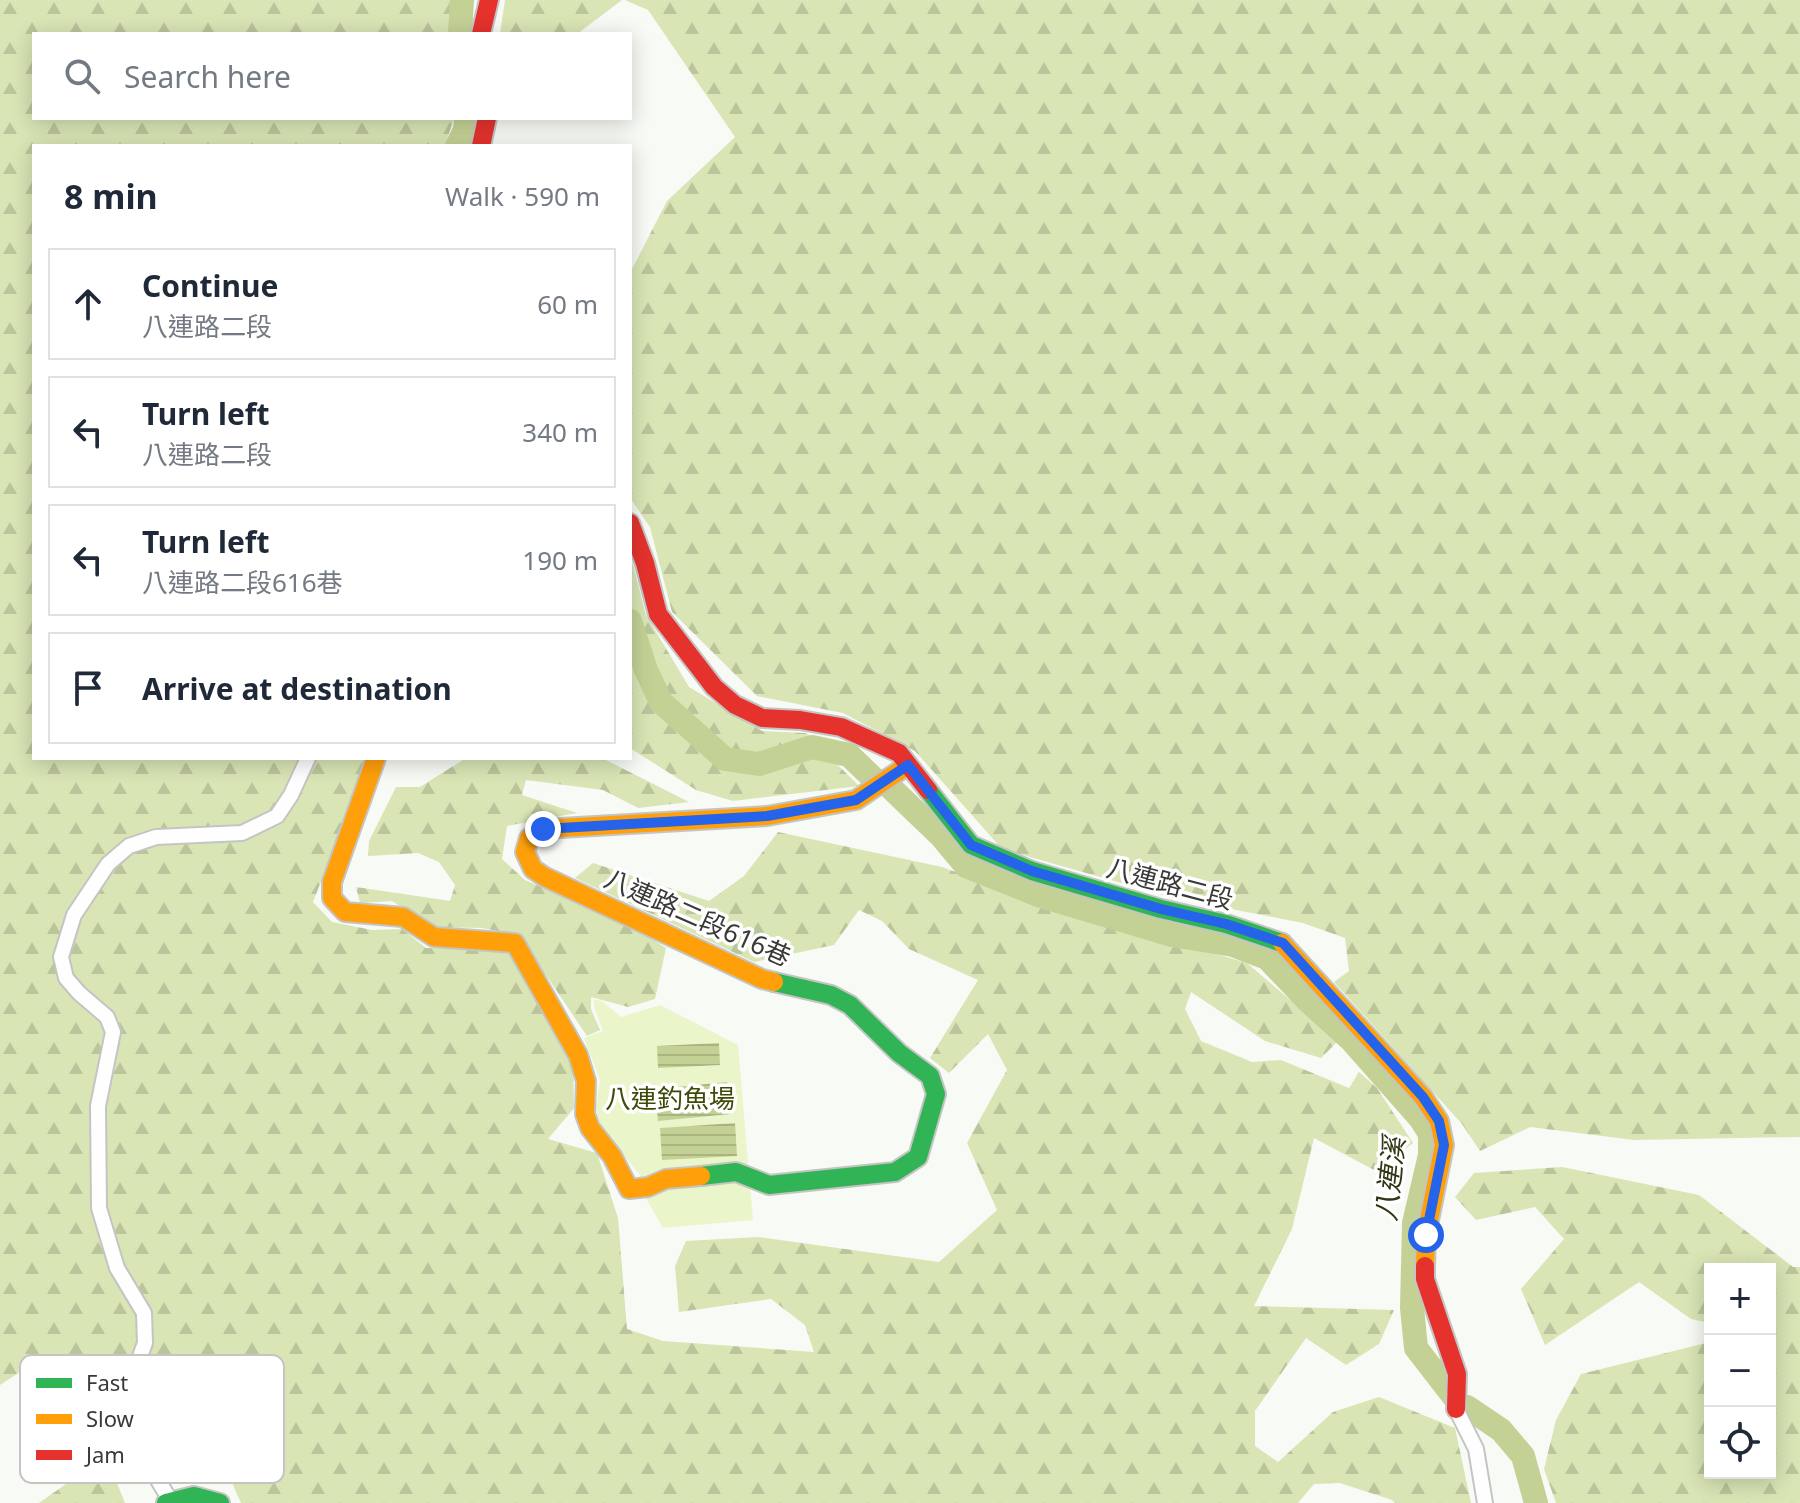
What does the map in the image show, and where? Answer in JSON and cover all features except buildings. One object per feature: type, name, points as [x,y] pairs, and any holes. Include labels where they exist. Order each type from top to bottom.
[{"type":"street","points":[[481,32],[489,0]]},
{"type":"street","points":[[481,144],[487,120]]},
{"type":"street","name":"八連路二段","points":[[632,528],[658,614],[714,687],[735,705],[762,718],[841,727],[899,753],[971,845],[1032,871],[1161,909],[1226,924],[1283,943],[1423,1097],[1439,1121],[1444,1145],[1426,1235],[1425,1279],[1457,1374],[1456,1409],[1476,1449],[1485,1503]]},
{"type":"street","points":[[141,1355],[145,1343],[144,1313],[117,1268],[99,1208],[98,1106],[113,1032],[107,1017],[66,978],[61,957],[74,915],[108,864],[129,846],[156,837],[242,833],[277,816],[307,760]]},
{"type":"street","name":"八連路二段616巷","points":[[375,760],[332,882],[332,898],[345,912],[403,917],[434,937],[515,943],[578,1055],[586,1081],[585,1114],[590,1128],[612,1156],[629,1189],[648,1187],[666,1179],[736,1172],[769,1185],[895,1172],[918,1157],[936,1094],[930,1076],[899,1053],[850,1005],[831,995],[762,979],[545,877],[533,869],[525,852],[529,838],[543,829],[767,816],[856,800],[908,765]]},
{"type":"street","points":[[157,1483],[168,1502],[194,1496],[220,1503]]},
{"type":"green space","points":[[0,0],[459,0],[449,32],[32,32],[32,120],[453,120],[446,144],[32,144],[32,760],[369,760],[313,902],[332,922],[372,930],[402,929],[426,948],[509,949],[573,1057],[574,1108],[548,1139],[597,1153],[618,1218],[627,1329],[663,1341],[814,1352],[805,1325],[771,1299],[679,1312],[675,1266],[686,1241],[758,1237],[939,1262],[997,1210],[967,1143],[1007,1070],[988,1034],[949,1073],[930,1058],[978,980],[909,949],[882,921],[859,910],[834,945],[754,962],[575,878],[593,863],[709,901],[744,876],[778,832],[942,867],[1038,902],[1247,963],[1338,1041],[1321,1058],[1265,1041],[1191,992],[1185,1009],[1201,1041],[1252,1062],[1281,1060],[1349,1088],[1359,1072],[1377,1088],[1413,1143],[1376,1171],[1314,1138],[1292,1229],[1254,1306],[1394,1310],[1379,1344],[1346,1365],[1306,1338],[1255,1411],[1255,1446],[1278,1462],[1333,1412],[1379,1397],[1455,1428],[1471,1503],[1395,1503],[1340,1483],[1314,1484],[1298,1503],[241,1503],[232,1483],[284,1483],[284,1355],[20,1355],[20,1372],[0,1385]]},
{"type":"green space","points":[[505,0],[622,0],[580,32],[500,32]]},
{"type":"green space","points":[[625,0],[1800,0],[1800,1137],[1634,1140],[1530,1127],[1480,1151],[1462,1124],[1334,982],[1349,971],[1345,938],[1303,923],[1170,897],[1002,849],[915,751],[843,713],[757,696],[672,612],[650,527],[632,501],[632,269],[667,201],[735,137],[648,10]]},
{"type":"green space","points":[[632,561],[646,615],[689,687],[762,731],[806,733],[859,786],[733,801],[696,790],[632,749]]},
{"type":"green space","points":[[463,760],[606,760],[689,802],[638,808],[603,790],[526,780],[522,795],[577,813],[507,826],[502,859],[525,880],[632,926],[666,948],[655,999],[628,1007],[591,997],[591,1009],[600,1030],[587,1036],[519,935],[482,928],[433,927],[392,901],[360,903],[356,887],[450,901],[455,885],[439,862],[418,853],[368,856],[369,841],[396,787],[420,787]]},
{"type":"green space","name":"八連釣魚場","points":[[594,999],[603,1002],[621,1017],[660,1005],[738,1045],[753,1220],[663,1228],[647,1200],[640,1175],[601,1127],[596,1109],[600,1080],[584,1038],[603,1031]]},
{"type":"green space","points":[[1562,1167],[1699,1195],[1793,1267],[1800,1267],[1800,1503],[1556,1503],[1544,1469],[1556,1420],[1581,1374],[1704,1343],[1704,1479],[1776,1479],[1776,1263],[1704,1263],[1704,1322],[1691,1319],[1639,1282],[1545,1345],[1521,1289],[1564,1239],[1535,1207],[1476,1220],[1455,1197],[1474,1173]]},
{"type":"green space","points":[[67,1483],[117,1483],[125,1503],[39,1503]]},
{"type":"shaded area","points":[[719,1043],[720,1065],[658,1068],[657,1046]]},
{"type":"shaded area","points":[[727,1082],[730,1114],[658,1121],[655,1089]]},
{"type":"shaded area","points":[[735,1123],[737,1156],[662,1160],[660,1128]]},
{"type":"waterway","name":"八連溪","points":[[460,32],[462,0]]},
{"type":"waterway","name":"八連溪","points":[[458,144],[466,120]]},
{"type":"waterway","name":"八連溪","points":[[632,627],[646,670],[661,702],[725,759],[759,764],[812,747],[849,755],[874,779]]},
{"type":"waterway","name":"八連溪","points":[[892,789],[941,836],[966,866],[1041,896],[1172,935],[1233,945],[1267,958],[1352,1041],[1420,1118],[1430,1134],[1430,1155],[1414,1223],[1412,1308],[1416,1348],[1454,1397]]},
{"type":"waterway","name":"八連溪","points":[[1467,1407],[1501,1430],[1523,1456],[1536,1503]]},
{"type":"traffic: fast","points":[[928,790],[971,845],[1032,871],[1161,909],[1226,924],[1282,943]]},
{"type":"traffic: fast","points":[[701,1176],[736,1172],[769,1185],[895,1172],[918,1157],[936,1094],[930,1076],[899,1053],[850,1005],[831,995],[774,982]]},
{"type":"traffic: fast","points":[[166,1503],[194,1496],[220,1503]]},
{"type":"traffic: slow","points":[[375,760],[332,882],[332,898],[345,912],[403,917],[434,937],[515,943],[578,1055],[586,1081],[585,1114],[590,1128],[612,1156],[629,1189],[648,1187],[666,1179],[701,1176]]},
{"type":"traffic: slow","points":[[774,982],[545,877],[533,869],[525,852],[529,838],[543,829],[767,816],[856,800],[908,765]]},
{"type":"traffic: slow","points":[[1282,943],[1423,1097],[1439,1121],[1444,1145],[1426,1235],[1425,1266]]},
{"type":"traffic: jam","points":[[481,32],[489,0]]},
{"type":"traffic: jam","points":[[481,144],[487,120]]},
{"type":"traffic: jam","points":[[632,528],[658,614],[714,687],[735,705],[762,718],[841,727],[899,753],[928,790]]},
{"type":"traffic: jam","points":[[1425,1266],[1425,1279],[1457,1374],[1456,1409]]},
{"type":"route","points":[[543,829],[767,816],[856,800],[908,765],[971,845],[1032,871],[1161,909],[1226,924],[1283,943],[1423,1097],[1439,1121],[1444,1145],[1426,1235]]}]
